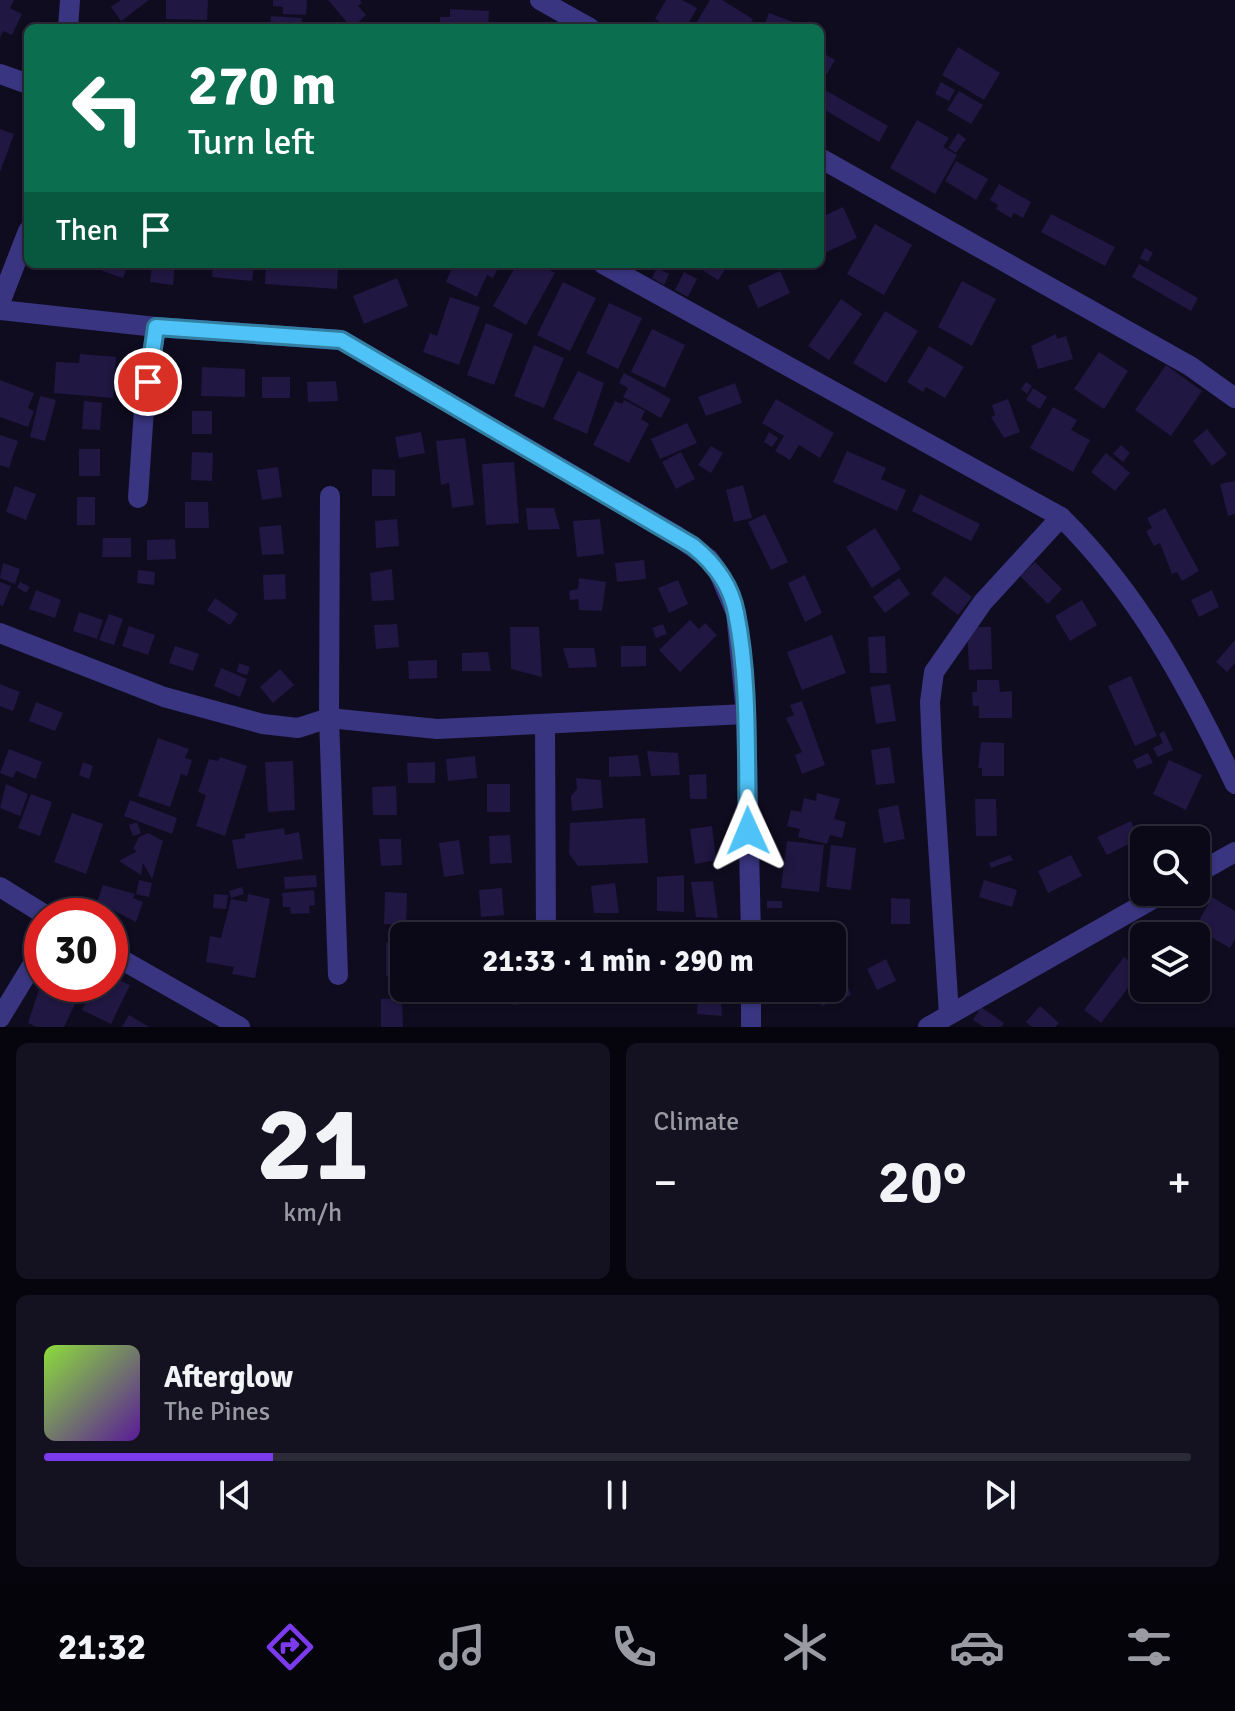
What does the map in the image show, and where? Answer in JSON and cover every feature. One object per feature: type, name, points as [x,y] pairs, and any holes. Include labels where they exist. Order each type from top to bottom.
[{"type":"street","points":[[68,24],[70,0]]},
{"type":"street","points":[[540,0],[583,24]]},
{"type":"street","points":[[0,74],[24,83]]},
{"type":"street","points":[[824,160],[1190,366],[1235,398]]},
{"type":"street","points":[[0,303],[24,241]]},
{"type":"street","points":[[610,268],[1061,517],[1102,557],[1140,612],[1199,710],[1235,784]]},
{"type":"street","points":[[0,310],[156,327],[341,340],[677,536],[709,559],[733,601],[746,714],[751,922]]},
{"type":"street","points":[[138,498],[144,409],[156,327]]},
{"type":"street","points":[[330,496],[329,718],[338,975]]},
{"type":"street","points":[[949,1014],[932,751],[930,702],[934,672],[983,602],[1061,517]]},
{"type":"street","points":[[0,633],[205,711],[298,728],[329,718],[437,729],[746,714]]},
{"type":"street","points":[[545,724],[546,922]]},
{"type":"street","points":[[1210,866],[1235,852]]},
{"type":"street","points":[[0,887],[24,902]]},
{"type":"street","points":[[928,1027],[1140,906]]},
{"type":"street","points":[[128,963],[240,1027]]},
{"type":"street","points":[[0,1018],[24,979]]},
{"type":"street","points":[[751,1002],[751,1027]]},
{"type":"building","points":[[0,0],[14,0],[10,8],[22,14],[12,35],[3,31],[0,38]]},
{"type":"building","points":[[121,0],[149,0],[121,21],[111,7]]},
{"type":"building","points":[[166,0],[208,0],[207,20],[166,19]]},
{"type":"building","points":[[273,0],[307,0],[306,15],[283,14],[283,7],[273,6]]},
{"type":"building","points":[[328,0],[360,0],[362,3],[358,6],[366,15],[356,24],[349,24]]},
{"type":"building","points":[[666,0],[682,0],[697,8],[688,24],[664,24],[655,19]]},
{"type":"building","points":[[710,0],[722,0],[753,19],[750,24],[695,24]]},
{"type":"building","points":[[450,9],[489,11],[488,24],[440,24],[440,17],[450,17]]},
{"type":"building","points":[[769,13],[798,24],[765,24]]},
{"type":"building","points":[[271,16],[302,18],[301,24],[270,24]]},
{"type":"building","points":[[958,47],[1000,73],[984,100],[942,75]]},
{"type":"building","points":[[824,53],[835,60],[827,74],[824,72]]},
{"type":"building","points":[[941,82],[955,90],[949,101],[935,94]]},
{"type":"building","points":[[827,91],[888,126],[879,142],[824,109]]},
{"type":"building","points":[[959,91],[983,105],[971,124],[947,110]]},
{"type":"building","points":[[917,120],[949,138],[943,147],[957,155],[935,194],[890,168]]},
{"type":"building","points":[[0,129],[14,134],[0,172]]},
{"type":"building","points":[[958,133],[966,139],[956,153],[948,148]]},
{"type":"building","points":[[956,161],[988,179],[976,200],[945,181]]},
{"type":"building","points":[[999,184],[1031,202],[1023,218],[1014,213],[1011,218],[996,209],[998,205],[990,200]]},
{"type":"building","points":[[843,207],[857,238],[824,253],[824,216]]},
{"type":"building","points":[[1051,214],[1115,247],[1105,266],[1041,232]]},
{"type":"building","points":[[875,224],[912,245],[884,295],[847,274]]},
{"type":"building","points":[[1145,248],[1153,253],[1148,262],[1140,258]]},
{"type":"building","points":[[1139,264],[1198,298],[1191,311],[1132,277]]},
{"type":"building","points":[[94,268],[127,268],[123,278]]},
{"type":"building","points":[[152,268],[175,268],[173,285],[150,282]]},
{"type":"building","points":[[213,268],[254,268],[252,281],[212,277]]},
{"type":"building","points":[[266,268],[338,268],[337,289],[265,284]]},
{"type":"building","points":[[452,268],[498,268],[493,278],[487,275],[477,297],[446,282]]},
{"type":"building","points":[[515,268],[546,268],[555,273],[526,325],[493,306]]},
{"type":"building","points":[[657,268],[669,274],[664,285],[652,278]]},
{"type":"building","points":[[699,268],[726,268],[718,280]]},
{"type":"building","points":[[780,271],[790,293],[758,308],[748,286]]},
{"type":"building","points":[[684,272],[697,279],[688,297],[675,290]]},
{"type":"building","points":[[397,278],[408,306],[364,324],[353,296]]},
{"type":"building","points":[[962,281],[996,299],[972,346],[938,327]]},
{"type":"building","points":[[563,282],[596,298],[570,351],[537,335]]},
{"type":"building","points":[[450,297],[480,307],[459,365],[423,352],[430,333],[437,336]]},
{"type":"building","points":[[841,299],[862,314],[829,360],[808,346]]},
{"type":"building","points":[[609,303],[642,318],[618,369],[586,353]]},
{"type":"building","points":[[885,311],[918,331],[886,383],[853,363]]},
{"type":"building","points":[[486,323],[513,334],[494,385],[467,375]]},
{"type":"building","points":[[652,329],[685,345],[665,388],[631,372]]},
{"type":"building","points":[[1056,334],[1057,339],[1066,336],[1073,359],[1038,369],[1031,346]]},
{"type":"building","points":[[534,345],[564,358],[544,408],[514,396]]},
{"type":"building","points":[[929,346],[964,367],[945,398],[926,387],[923,392],[907,382]]},
{"type":"building","points":[[1099,352],[1128,371],[1104,409],[1074,389]]},
{"type":"building","points":[[80,354],[116,357],[113,398],[54,393],[56,362],[79,363]]},
{"type":"building","points":[[1166,365],[1202,391],[1171,436],[1135,410]]},
{"type":"building","points":[[202,367],[245,369],[245,397],[201,396]]},
{"type":"building","points":[[578,371],[604,383],[587,434],[553,419]]},
{"type":"building","points":[[624,373],[671,399],[661,418],[623,397],[628,388],[619,383]]},
{"type":"building","points":[[262,377],[290,377],[290,398],[262,398]]},
{"type":"building","points":[[0,380],[34,393],[28,408],[34,411],[28,427],[0,417]]},
{"type":"building","points":[[336,381],[338,401],[308,402],[307,382]]},
{"type":"building","points":[[1026,382],[1032,386],[1027,394],[1021,389]]},
{"type":"building","points":[[735,383],[742,403],[706,416],[698,397]]},
{"type":"building","points":[[1033,388],[1047,397],[1040,409],[1026,400]]},
{"type":"building","points":[[40,396],[56,400],[45,441],[30,437]]},
{"type":"building","points":[[776,399],[834,433],[820,458],[799,445],[790,460],[775,451],[784,436],[762,423]]},
{"type":"building","points":[[1008,399],[1020,432],[1004,438],[991,417],[995,415],[992,405]]},
{"type":"building","points":[[624,400],[645,411],[641,419],[649,424],[629,463],[593,445],[615,401],[622,404]]},
{"type":"building","points":[[84,401],[102,403],[100,430],[82,429]]},
{"type":"building","points":[[1053,407],[1077,420],[1071,430],[1090,440],[1073,472],[1030,448]]},
{"type":"building","points":[[192,411],[212,411],[212,434],[192,434]]},
{"type":"building","points":[[687,423],[697,443],[660,459],[651,439]]},
{"type":"building","points":[[1207,429],[1227,454],[1212,466],[1193,441]]},
{"type":"building","points":[[421,432],[425,453],[399,458],[395,437]]},
{"type":"building","points":[[769,432],[778,438],[772,447],[764,442]]},
{"type":"building","points":[[0,435],[18,441],[9,468],[0,465]]},
{"type":"building","points":[[465,438],[474,505],[452,508],[449,483],[441,485],[436,441]]},
{"type":"building","points":[[1121,445],[1130,453],[1123,462],[1113,454]]},
{"type":"building","points":[[711,446],[723,453],[711,473],[698,465]]},
{"type":"building","points":[[79,449],[100,449],[100,476],[79,476]]},
{"type":"building","points":[[847,451],[886,468],[881,479],[906,490],[897,511],[833,482]]},
{"type":"building","points":[[192,452],[213,453],[212,481],[191,480]]},
{"type":"building","points":[[681,452],[695,479],[676,489],[662,462]]},
{"type":"building","points":[[1106,453],[1130,473],[1115,491],[1091,472]]},
{"type":"building","points":[[514,462],[519,523],[486,525],[482,464]]},
{"type":"building","points":[[278,467],[282,497],[262,500],[257,470]]},
{"type":"building","points":[[372,469],[395,470],[395,496],[372,496]]},
{"type":"building","points":[[1235,481],[1235,514],[1228,516],[1220,484]]},
{"type":"building","points":[[743,485],[752,518],[734,522],[726,490]]},
{"type":"building","points":[[15,486],[36,494],[26,520],[6,512]]},
{"type":"building","points":[[920,494],[980,524],[971,541],[912,511]]},
{"type":"building","points":[[77,497],[95,497],[95,525],[77,525]]},
{"type":"building","points":[[185,502],[208,502],[209,528],[185,528]]},
{"type":"building","points":[[526,508],[554,508],[560,529],[528,530]]},
{"type":"building","points":[[1165,508],[1199,571],[1182,581],[1177,572],[1172,574],[1160,543],[1154,546],[1146,531],[1152,528],[1147,518]]},
{"type":"building","points":[[765,514],[788,562],[771,570],[748,522]]},
{"type":"building","points":[[397,519],[399,546],[376,548],[375,521]]},
{"type":"building","points":[[600,519],[604,554],[577,557],[573,521]]},
{"type":"building","points":[[281,525],[284,554],[262,555],[259,527]]},
{"type":"building","points":[[875,528],[901,569],[872,588],[846,547]]},
{"type":"building","points":[[103,538],[131,538],[131,557],[102,557]]},
{"type":"building","points":[[175,539],[176,559],[147,560],[147,540]]},
{"type":"building","points":[[644,560],[646,579],[617,582],[615,563]]},
{"type":"building","points":[[1035,562],[1062,589],[1048,604],[1020,576]]},
{"type":"building","points":[[3,563],[20,569],[15,584],[0,578]]},
{"type":"building","points":[[392,569],[394,600],[372,601],[370,573]]},
{"type":"building","points":[[138,570],[155,572],[154,585],[137,583]]},
{"type":"building","points":[[285,574],[286,599],[264,600],[263,575]]},
{"type":"building","points":[[805,575],[822,613],[805,622],[788,583]]},
{"type":"building","points":[[945,576],[972,597],[958,615],[931,594]]},
{"type":"building","points":[[579,578],[606,582],[602,611],[579,610],[578,599],[570,600],[569,591],[578,589]]},
{"type":"building","points":[[899,578],[910,594],[885,613],[873,597]]},
{"type":"building","points":[[678,580],[688,604],[669,613],[658,588]]},
{"type":"building","points":[[0,582],[11,586],[3,606],[0,605]]},
{"type":"building","points":[[20,582],[30,587],[26,593],[17,587]]},
{"type":"building","points":[[36,590],[61,600],[55,618],[29,609]]},
{"type":"building","points":[[1212,590],[1219,607],[1199,617],[1191,600]]},
{"type":"building","points":[[215,598],[238,614],[230,625],[207,610]]},
{"type":"building","points":[[1082,600],[1097,625],[1070,641],[1055,616]]},
{"type":"building","points":[[79,612],[103,620],[97,639],[73,631]]},
{"type":"building","points":[[109,614],[123,619],[114,645],[99,640]]},
{"type":"building","points":[[690,620],[699,629],[705,623],[717,635],[680,672],[659,650]]},
{"type":"building","points":[[397,624],[399,647],[376,649],[374,625]]},
{"type":"building","points":[[663,624],[667,634],[656,638],[652,628]]},
{"type":"building","points":[[129,626],[155,635],[148,655],[122,646]]},
{"type":"building","points":[[510,627],[539,627],[542,677],[511,669]]},
{"type":"building","points":[[967,627],[991,627],[992,669],[969,670]]},
{"type":"building","points":[[832,635],[846,673],[802,690],[787,652]]},
{"type":"building","points":[[885,636],[887,673],[870,673],[868,637]]},
{"type":"building","points":[[1235,640],[1235,663],[1227,672],[1216,662]]},
{"type":"building","points":[[175,646],[199,654],[193,671],[169,663]]},
{"type":"building","points":[[621,646],[646,646],[646,666],[621,667]]},
{"type":"building","points":[[563,648],[594,648],[597,667],[569,668]]},
{"type":"building","points":[[488,652],[491,671],[462,671],[462,653]]},
{"type":"building","points":[[437,660],[437,678],[409,679],[408,661]]},
{"type":"building","points":[[239,663],[250,667],[247,675],[237,672]]},
{"type":"building","points":[[221,668],[247,679],[240,697],[214,686]]},
{"type":"building","points":[[280,669],[294,685],[273,703],[260,687]]},
{"type":"building","points":[[1131,676],[1157,736],[1135,746],[1108,686]]},
{"type":"building","points":[[977,680],[999,680],[1000,692],[1012,691],[1012,718],[979,718],[979,706],[973,706],[972,692],[977,692]]},
{"type":"building","points":[[0,684],[20,692],[13,711],[0,706]]},
{"type":"building","points":[[890,684],[896,721],[876,724],[870,687]]},
{"type":"building","points":[[802,701],[825,765],[802,774],[795,755],[802,752],[786,718],[794,715],[790,705]]},
{"type":"building","points":[[36,702],[63,713],[55,731],[29,721]]},
{"type":"building","points":[[1164,731],[1173,750],[1158,757],[1153,748],[1163,743],[1159,734]]},
{"type":"building","points":[[158,738],[189,749],[185,758],[192,760],[187,776],[181,774],[170,807],[138,796]]},
{"type":"building","points":[[981,742],[1004,743],[1004,776],[982,776],[982,768],[978,768]]},
{"type":"building","points":[[890,747],[895,783],[876,785],[871,750]]},
{"type":"building","points":[[9,749],[42,762],[36,779],[16,771],[13,778],[0,773]]},
{"type":"building","points":[[647,751],[678,753],[680,775],[651,776]]},
{"type":"building","points":[[1148,753],[1153,763],[1137,769],[1133,760]]},
{"type":"building","points":[[638,755],[641,776],[609,777],[609,757]]},
{"type":"building","points":[[475,756],[477,778],[448,781],[446,759]]},
{"type":"building","points":[[220,757],[247,766],[225,836],[196,826],[206,795],[198,792],[209,759],[218,761]]},
{"type":"building","points":[[1169,760],[1202,775],[1186,810],[1153,794]]},
{"type":"building","points":[[293,761],[295,810],[268,812],[265,762]]},
{"type":"building","points":[[83,762],[93,766],[89,779],[79,775]]},
{"type":"building","points":[[435,762],[435,783],[408,783],[407,763]]},
{"type":"building","points":[[706,774],[707,799],[690,799],[689,775]]},
{"type":"building","points":[[576,778],[601,780],[603,808],[572,811],[571,796],[577,789]]},
{"type":"building","points":[[6,784],[28,794],[20,816],[0,808]]},
{"type":"building","points":[[487,784],[510,784],[510,812],[487,812]]},
{"type":"building","points":[[396,786],[397,815],[373,815],[372,787]]},
{"type":"building","points":[[817,793],[840,799],[834,819],[846,822],[842,838],[830,835],[827,844],[798,837],[800,829],[787,826],[791,810],[801,812],[804,798],[816,801]]},
{"type":"building","points":[[31,794],[52,802],[40,836],[18,828]]},
{"type":"building","points":[[975,799],[996,799],[997,836],[976,836]]},
{"type":"building","points":[[130,800],[177,818],[172,834],[124,816]]},
{"type":"building","points":[[898,805],[905,839],[884,843],[878,809]]},
{"type":"building","points":[[72,813],[103,824],[86,874],[54,862]]},
{"type":"building","points":[[645,818],[648,863],[578,866],[569,854],[570,823]]},
{"type":"building","points":[[1131,821],[1133,826],[1130,826],[1130,844],[1107,855],[1097,837]]},
{"type":"building","points":[[137,822],[141,833],[133,836],[129,825]]},
{"type":"building","points":[[712,826],[716,860],[695,864],[690,829]]},
{"type":"building","points":[[284,828],[285,835],[299,832],[303,859],[237,869],[232,840],[245,838],[245,834]]},
{"type":"building","points":[[148,833],[163,841],[152,879],[143,863],[141,875],[119,861],[137,851],[133,849],[139,837]]},
{"type":"building","points":[[510,835],[512,863],[490,864],[489,836]]},
{"type":"building","points":[[379,839],[401,839],[402,865],[381,866]]},
{"type":"building","points":[[459,840],[464,874],[444,877],[439,843]]},
{"type":"building","points":[[787,841],[824,845],[819,892],[781,888]]},
{"type":"building","points":[[831,845],[856,848],[851,890],[826,887]]},
{"type":"building","points":[[1010,855],[1013,860],[991,868],[989,863]]},
{"type":"building","points":[[1071,855],[1082,876],[1048,893],[1038,871]]},
{"type":"building","points":[[316,875],[317,887],[285,889],[284,877]]},
{"type":"building","points":[[684,875],[684,912],[657,911],[657,877]]},
{"type":"building","points":[[139,880],[152,883],[149,897],[136,894]]},
{"type":"building","points":[[984,880],[1017,890],[1012,907],[979,897]]},
{"type":"building","points":[[713,881],[718,918],[696,917],[691,882]]},
{"type":"building","points":[[615,883],[619,913],[594,913],[591,886]]},
{"type":"building","points":[[103,885],[135,894],[133,898],[143,902],[136,922],[128,918],[128,898],[98,898]]},
{"type":"building","points":[[242,887],[244,894],[231,898],[229,891]]},
{"type":"building","points":[[502,888],[504,915],[481,917],[479,890]]},
{"type":"building","points":[[314,890],[315,905],[309,906],[310,913],[291,914],[290,907],[283,907],[282,893]]},
{"type":"building","points":[[385,892],[407,893],[406,922],[384,924]]},
{"type":"building","points":[[214,894],[228,895],[226,909],[213,908]]},
{"type":"building","points":[[248,894],[270,899],[255,978],[232,974],[234,967],[206,962],[210,936],[221,938],[231,899],[247,902]]},
{"type":"building","points":[[1212,897],[1235,911],[1235,939],[1230,948],[1210,937],[1210,922],[1198,922],[1210,906]]},
{"type":"building","points":[[891,898],[910,899],[910,924],[891,924]]},
{"type":"building","points":[[767,901],[782,901],[782,908],[767,908]]},
{"type":"building","points":[[386,943],[390,943],[390,976],[386,976]]},
{"type":"building","points":[[1124,957],[1130,962],[1130,985],[1101,1023],[1084,1010]]},
{"type":"building","points":[[886,959],[896,981],[877,990],[867,969]]},
{"type":"building","points":[[381,999],[402,1002],[403,1027],[381,1027]]},
{"type":"building","points":[[35,1002],[76,1002],[64,1027],[37,1027],[28,1023]]},
{"type":"building","points":[[86,1002],[122,1002],[111,1024],[82,1010]]},
{"type":"building","points":[[697,1002],[721,1002],[722,1016],[697,1014]]},
{"type":"building","points":[[1040,1006],[1059,1023],[1055,1027],[1032,1027],[1026,1022]]},
{"type":"building","points":[[981,1007],[1004,1023],[1001,1027],[984,1027],[973,1020]]},
{"type":"building","points":[[129,1015],[149,1027],[122,1027]]},
{"type":"route","points":[[148,382],[156,327],[214,328],[341,340],[693,546],[709,559],[719,573],[736,613],[746,714],[748,831]]}]
